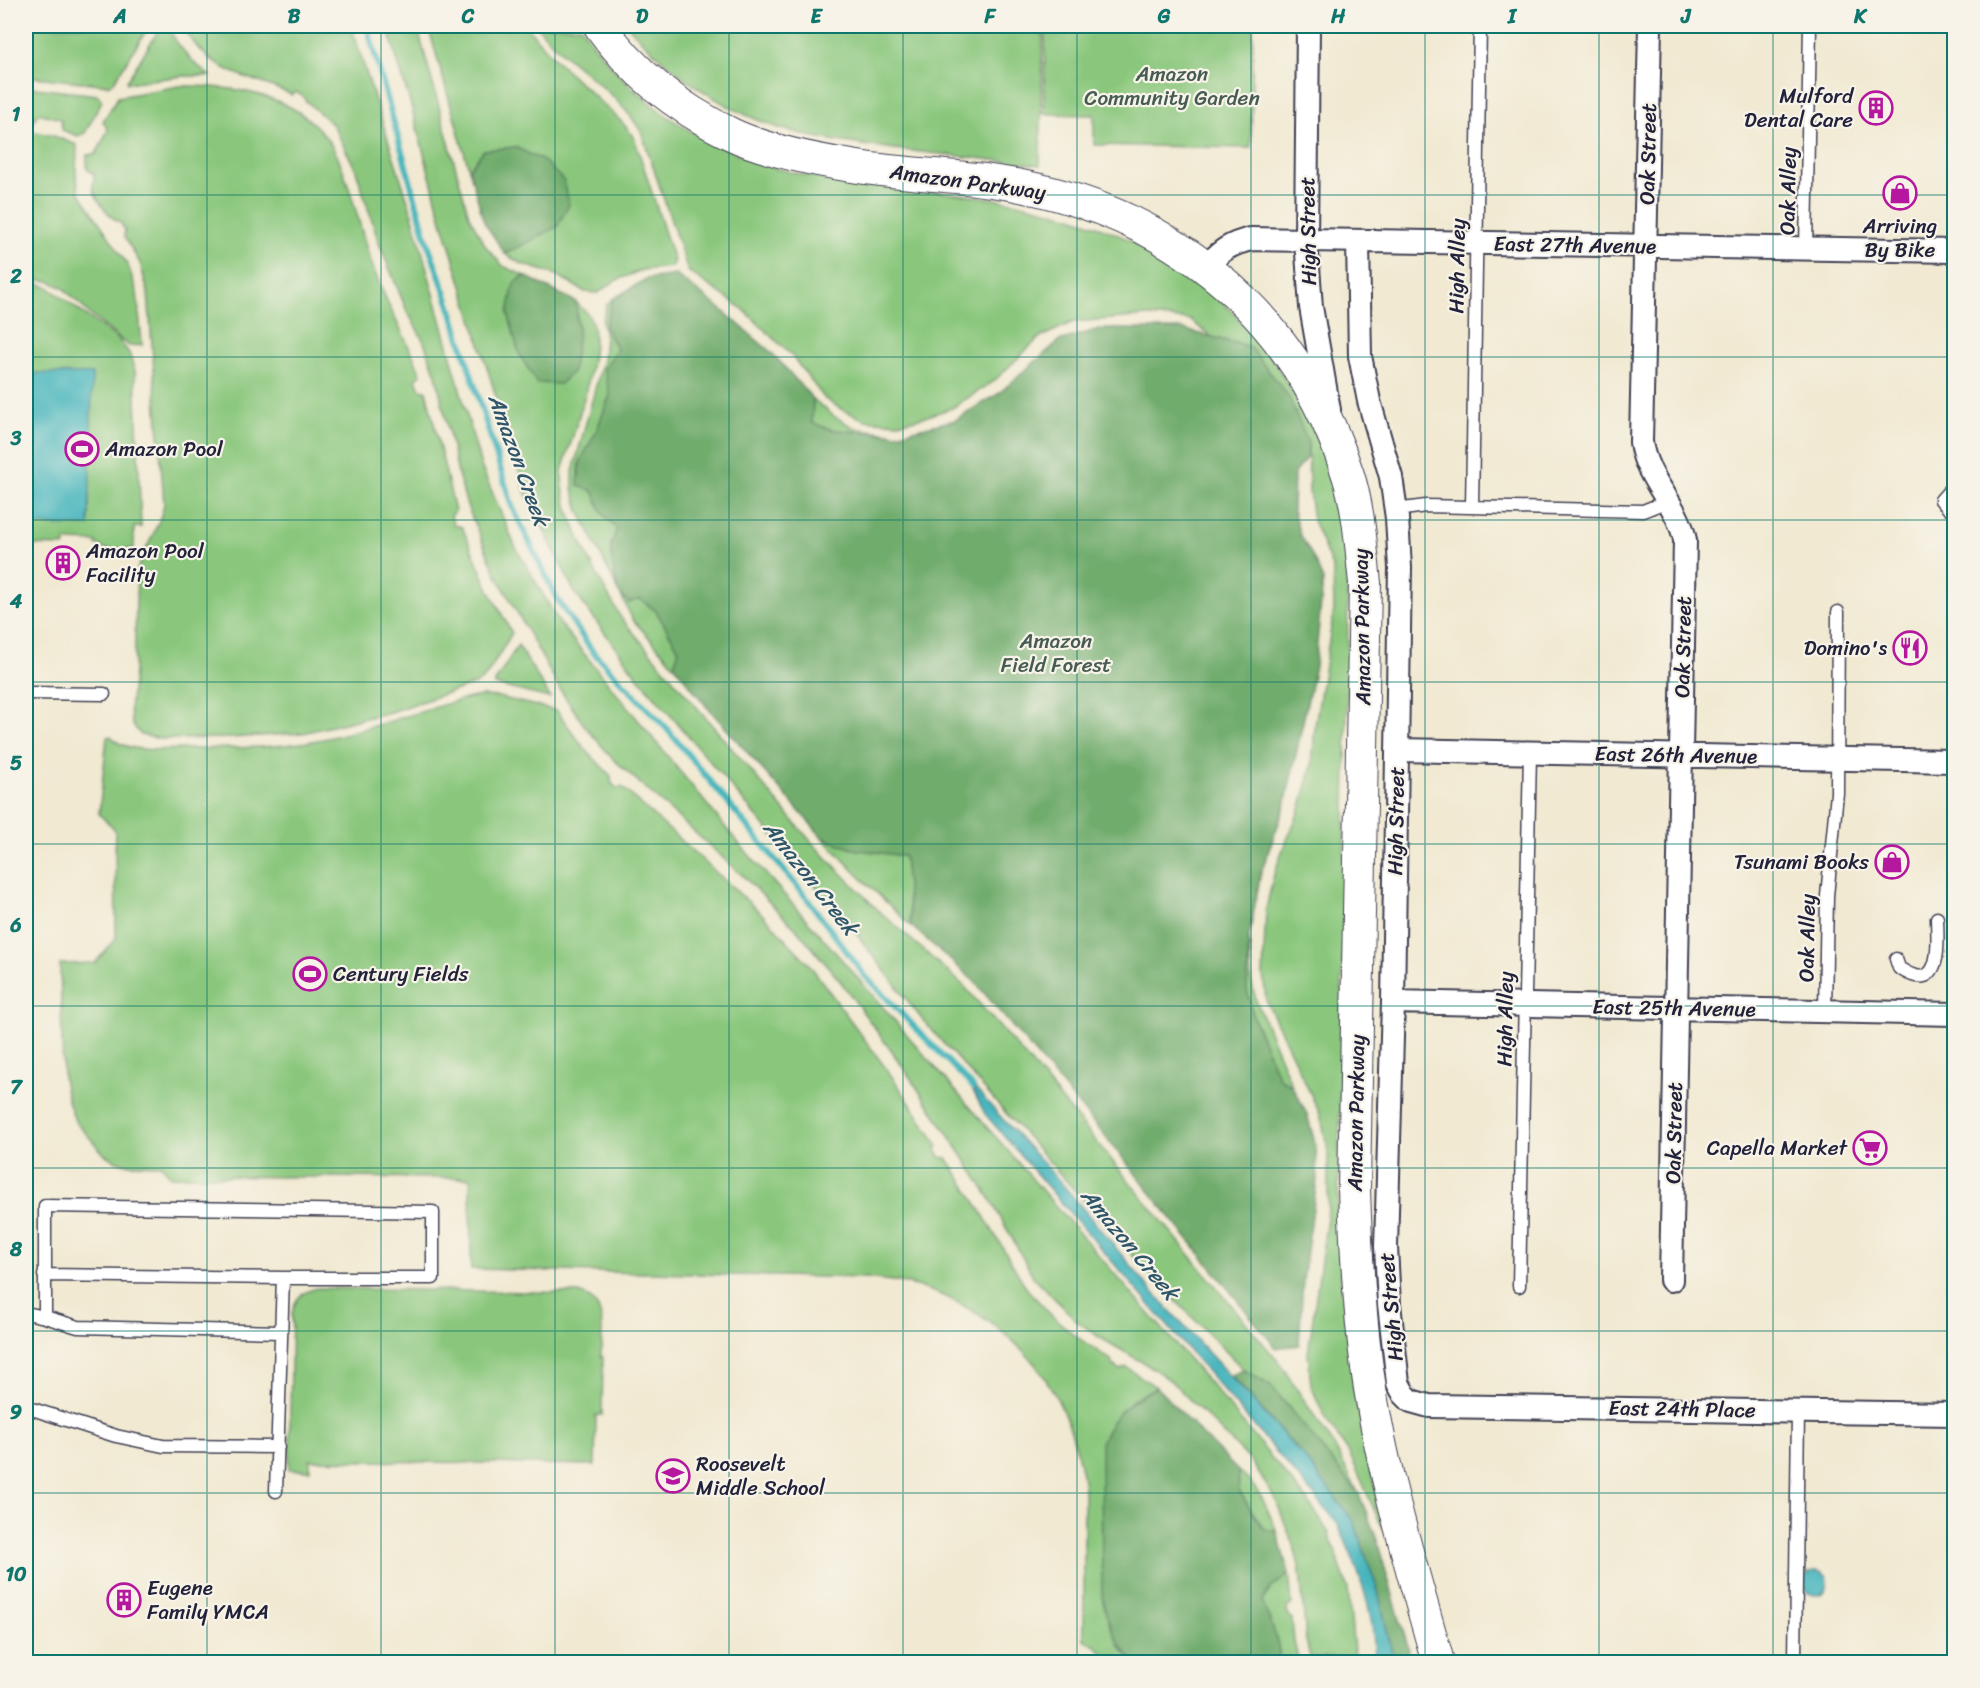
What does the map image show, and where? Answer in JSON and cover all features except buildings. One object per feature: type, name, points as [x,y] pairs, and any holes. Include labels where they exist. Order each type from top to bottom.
[{"type":"main road","name":"Amazon Parkway","points":[[600,26],[612,42],[648,79],[682,107],[733,135],[783,152],[848,166],[992,181],[1044,191],[1095,205],[1137,224],[1179,248],[1238,295],[1295,361],[1317,399],[1334,435],[1349,478],[1360,532],[1365,583],[1354,1189],[1357,1280],[1368,1376],[1383,1456],[1438,1662]]},
{"type":"street","name":"High Street","points":[[1308,26],[1306,240],[1312,317],[1334,435]]},
{"type":"street","name":"Oak Street","points":[[1650,26],[1641,442],[1650,473],[1679,520],[1685,540],[1671,1280]]},
{"type":"street","name":"East 27th Avenue","points":[[1205,267],[1222,250],[1236,242],[1251,239],[1954,251]]},
{"type":"street","name":"High Street","points":[[1358,241],[1360,356],[1369,401],[1391,477],[1400,568],[1393,1002],[1386,1247],[1389,1304],[1397,1377],[1401,1388],[1411,1401]]},
{"type":"street","name":"East 26th Avenue","points":[[1398,750],[1954,761]]},
{"type":"street","name":"East 25th Avenue","points":[[1393,1002],[1954,1014]]},
{"type":"street","name":"East 24th Place","points":[[1411,1401],[1429,1406],[1954,1414]]},
{"type":"lane","name":"High Alley","points":[[1472,507],[1480,26]]},
{"type":"lane","name":"Oak Alley","points":[[1806,249],[1810,26]]},
{"type":"lane","points":[[1954,491],[1949,491],[1941,500],[1949,509],[1954,509]]},
{"type":"lane","points":[[1396,510],[1426,506],[1643,512],[1668,501]]},
{"type":"lane","name":"Oak Alley","points":[[1825,1011],[1827,896],[1835,814],[1838,612]]},
{"type":"lane","points":[[26,693],[104,694]]},
{"type":"lane","name":"High Alley","points":[[1519,1286],[1530,753]]},
{"type":"lane","points":[[1896,959],[1899,968],[1916,976],[1926,975],[1934,968],[1937,918]]},
{"type":"lane","points":[[44,1275],[433,1278],[434,1212],[45,1206],[44,1275],[45,1317]]},
{"type":"lane","points":[[276,1491],[283,1278]]},
{"type":"lane","points":[[26,1313],[78,1327],[281,1332]]},
{"type":"lane","points":[[26,1407],[116,1436],[163,1446],[278,1447]]},
{"type":"lane","points":[[1795,1662],[1798,1411]]},
{"type":"green space","points":[[26,26],[149,26],[110,85],[34,77],[26,74]]},
{"type":"green space","points":[[161,26],[168,26],[186,54],[210,76],[184,76],[127,83]]},
{"type":"green space","points":[[182,26],[351,26],[410,207],[481,466],[516,548],[560,624],[735,839],[1213,1387],[1310,1504],[1329,1533],[1348,1589],[1357,1662],[1335,1662],[1332,1657],[1310,1657],[1306,1640],[1300,1570],[1295,1550],[1276,1500],[1251,1461],[1172,1382],[1077,1321],[1034,1278],[968,1164],[903,1067],[841,982],[799,932],[743,876],[612,758],[584,725],[559,688],[497,576],[467,506],[436,375],[424,342],[406,309],[379,243],[356,170],[333,125],[296,92],[292,95],[217,64],[193,42]]},
{"type":"green space","points":[[387,26],[417,26],[469,216],[487,248],[503,266],[525,276],[514,283],[578,332],[576,302],[589,316],[593,329],[594,347],[591,369],[562,471],[563,488],[574,526],[621,618],[814,845],[879,911],[964,986],[1042,1076],[1281,1365],[1334,1446],[1359,1494],[1272,1387],[1244,1370],[1143,1267],[921,1018],[855,932],[637,676],[575,593],[526,494],[442,221]]},
{"type":"green space","points":[[428,26],[527,26],[560,64],[631,133],[674,261],[671,267],[642,270],[615,281],[598,293],[585,292],[557,275],[522,264],[505,254],[534,239],[484,150],[469,169]]},
{"type":"green space","points":[[537,26],[581,26],[614,69],[652,105],[696,134],[764,164],[833,180],[1013,202],[1083,221],[1128,239],[1170,262],[1202,285],[1231,311],[1258,341],[1282,374],[1303,410],[1320,446],[1333,484],[1346,552],[1348,643],[1338,1221],[1342,1291],[1354,1391],[1386,1536],[1349,1453],[1328,1422],[1311,1385],[1308,1354],[1328,1210],[1328,1149],[1320,1114],[1266,1000],[1263,974],[1266,909],[1273,878],[1301,807],[1312,765],[1315,726],[1334,610],[1333,569],[1313,520],[1309,491],[1308,443],[1250,347],[1212,337],[1190,320],[1147,316],[1073,322],[1039,338],[993,382],[952,408],[928,416],[898,423],[865,420],[841,409],[825,399],[791,355],[743,309],[688,271],[641,131],[613,96],[556,47]]},
{"type":"green space","points":[[628,26],[1043,26],[1040,165],[894,149],[809,136],[776,127],[741,113],[705,93],[672,69]]},
{"type":"green space","name":"Amazon Community Garden","points":[[1045,26],[1253,26],[1251,148],[1094,145],[1094,115],[1044,114]]},
{"type":"green space","points":[[179,86],[226,88],[272,99],[293,109],[311,122],[327,139],[339,160],[374,271],[421,374],[416,379],[420,389],[426,390],[455,511],[451,516],[454,525],[462,527],[490,592],[512,633],[487,675],[478,683],[390,712],[303,733],[231,738],[161,739],[141,735],[132,724],[130,709],[134,672],[137,571],[164,504],[148,292],[140,263],[124,236],[125,230],[120,222],[104,208],[94,192],[94,174],[87,169],[87,155],[96,154],[108,130],[103,121],[118,97]]},
{"type":"green space","points":[[26,87],[98,95],[102,101],[85,133],[78,136],[62,130],[61,119],[38,113],[33,122],[26,121]]},
{"type":"green space","points":[[26,130],[54,136],[77,145],[76,173],[79,192],[128,265],[137,293],[142,345],[129,346],[94,318],[63,288],[49,281],[26,279]]},
{"type":"green space","points":[[515,147],[544,161],[564,181],[569,205],[557,227],[505,254],[484,222],[469,169],[484,150]]},
{"type":"green space","name":"Amazon Field Forest","points":[[676,275],[721,309],[773,354],[813,399],[812,423],[833,430],[896,434],[955,420],[998,394],[1059,341],[1099,329],[1182,329],[1250,347],[1289,397],[1308,443],[1307,457],[1294,473],[1293,511],[1300,535],[1323,580],[1315,666],[1285,806],[1261,872],[1249,936],[1247,989],[1254,1019],[1279,1078],[1292,1086],[1307,1114],[1316,1146],[1317,1180],[1303,1280],[1299,1345],[1276,1348],[1104,1135],[974,981],[911,926],[904,856],[853,849],[823,838],[707,707],[674,665],[679,650],[656,611],[640,599],[629,603],[618,592],[611,545],[617,529],[603,514],[593,491],[578,486],[580,462],[596,432],[610,395],[604,368],[617,350],[605,327],[613,299],[646,279]]},
{"type":"green space","points":[[525,276],[576,302],[578,332],[573,371],[560,384],[537,383],[519,354],[508,313],[514,283]]},
{"type":"green space","name":"Amazon Pool","points":[[26,283],[40,284],[49,288],[119,340],[129,353],[135,371],[141,527],[134,527],[134,549],[101,549],[96,542],[65,541],[65,546],[26,545]]},
{"type":"green space","points":[[613,299],[605,327],[617,350],[610,395],[596,432],[580,462],[578,485],[593,491],[603,514],[617,529],[611,545],[612,561],[640,599],[656,611],[680,650],[674,665],[633,620],[579,511],[573,488],[573,471],[603,360],[605,337],[602,322],[607,304]]},
{"type":"green space","points":[[813,399],[835,417],[855,428],[896,434],[833,430],[811,423]]},
{"type":"green space","points":[[518,645],[550,697],[549,698],[495,685]]},
{"type":"green space","points":[[483,696],[499,697],[557,711],[584,748],[611,776],[611,782],[616,788],[622,787],[764,916],[809,964],[893,1078],[938,1145],[936,1150],[940,1157],[947,1158],[972,1196],[1027,1289],[1051,1315],[1077,1337],[1111,1360],[1112,1365],[1120,1370],[1126,1367],[1156,1387],[1131,1401],[1119,1646],[1134,1662],[1112,1662],[1096,1646],[1084,1640],[1084,1488],[1073,1436],[1064,1412],[1039,1369],[1022,1350],[1003,1332],[962,1305],[932,1291],[896,1281],[868,1278],[471,1269],[470,1178],[170,1176],[162,1165],[126,1164],[114,1160],[104,1154],[75,1121],[63,1078],[60,964],[95,963],[116,938],[115,830],[99,814],[107,737],[111,736],[116,741],[133,748],[154,750],[288,745],[323,739],[457,701]]},
{"type":"green space","points":[[823,838],[853,849],[904,856],[911,926],[856,873]]},
{"type":"green space","points":[[1249,936],[1251,980],[1256,1000],[1292,1086],[1279,1078],[1254,1019],[1247,989]]},
{"type":"green space","points":[[317,1288],[579,1293],[589,1298],[599,1311],[602,1328],[602,1415],[596,1415],[595,1465],[310,1460],[310,1470],[289,1470],[292,1313],[300,1296]]},
{"type":"green space","points":[[1244,1370],[1271,1386],[1359,1494],[1376,1537],[1409,1651],[1405,1659],[1394,1661],[1378,1591],[1354,1522],[1304,1457],[1231,1375]]},
{"type":"green space","points":[[1156,1387],[1238,1471],[1239,1491],[1263,1528],[1277,1532],[1289,1574],[1271,1588],[1262,1601],[1277,1640],[1278,1662],[1134,1662],[1113,1632],[1102,1597],[1101,1443],[1111,1423],[1122,1409]]},
{"type":"green space","points":[[1238,1471],[1257,1491],[1277,1532],[1263,1528],[1239,1491]]},
{"type":"green space","points":[[1289,1574],[1292,1604],[1287,1608],[1288,1616],[1292,1619],[1299,1662],[1278,1662],[1277,1640],[1262,1601],[1271,1588]]},
{"type":"water","points":[[26,373],[92,374],[89,526],[26,525]]},
{"type":"water","points":[[968,1081],[1064,1186],[1152,1291],[1304,1457],[1354,1522],[1378,1591],[1394,1662],[1375,1662],[1372,1625],[1364,1590],[1336,1521],[985,1114]]},
{"type":"water","points":[[1816,1571],[1825,1574],[1828,1583],[1825,1592],[1816,1595],[1807,1592],[1804,1583],[1807,1574]]},
{"type":"waterway","name":"Amazon Creek","points":[[367,26],[427,241],[449,303],[512,506],[557,599],[593,652],[667,729],[805,896],[866,977],[973,1087]]},
{"type":"place","name":"Mulford Dental Care","points":[[1876,108]]},
{"type":"place","name":"Arriving By Bike","points":[[1900,193]]},
{"type":"place","name":"Amazon Pool","points":[[82,449]]},
{"type":"place","name":"Amazon Pool Facility","points":[[63,563]]},
{"type":"place","name":"Domino's","points":[[1910,648]]},
{"type":"place","name":"Tsunami Books","points":[[1892,862]]},
{"type":"place","name":"Century Fields","points":[[310,974]]},
{"type":"place","name":"Capella Market","points":[[1870,1148]]},
{"type":"place","name":"Roosevelt Middle School","points":[[673,1476]]},
{"type":"place","name":"Eugene Family YMCA","points":[[124,1600]]}]
